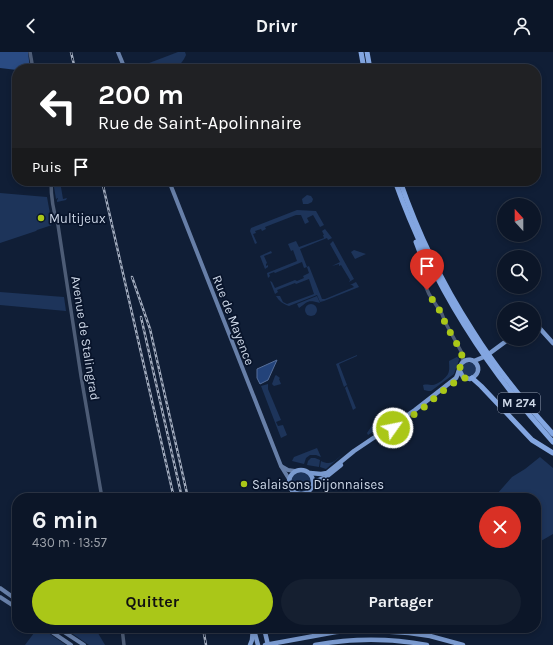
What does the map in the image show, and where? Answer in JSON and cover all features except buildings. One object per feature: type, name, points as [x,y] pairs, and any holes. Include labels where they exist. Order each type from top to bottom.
[{"type":"highway","points":[[361,52],[363,64]]},
{"type":"highway","points":[[367,52],[370,64]]},
{"type":"highway","points":[[370,52],[371,64]]},
{"type":"highway","name":"M 274","points":[[397,186],[428,261],[462,323],[525,410],[553,442]]},
{"type":"highway","name":"M 274","points":[[402,186],[433,259],[485,353]]},
{"type":"highway","points":[[405,208],[422,259],[425,273],[424,278]]},
{"type":"highway","name":"M 274","points":[[490,360],[553,434]]},
{"type":"highway","points":[[472,378],[532,440],[553,453]]},
{"type":"main road","points":[[118,52],[123,64]]},
{"type":"main road","name":"Rue de Mayence","points":[[171,186],[281,466],[289,479]]},
{"type":"main road","points":[[541,330],[553,343]]},
{"type":"main road","points":[[474,361],[497,346]]},
{"type":"main road","points":[[306,493],[310,490],[314,482],[334,472],[358,450],[415,414],[460,379],[470,379],[474,377],[478,373],[485,353]]},
{"type":"main road","points":[[281,466],[288,470],[295,471],[301,469],[310,473],[327,473],[360,446],[415,410],[453,381],[458,376],[460,366],[466,360],[474,361],[477,363],[479,368]]},
{"type":"main road","points":[[460,371],[465,378]]},
{"type":"main road","points":[[293,493],[289,479],[295,471]]},
{"type":"main road","points":[[310,473],[314,482]]},
{"type":"main road","points":[[292,490],[297,493]]},
{"type":"main road","points":[[0,588],[12,596]]},
{"type":"main road","points":[[0,597],[12,605]]},
{"type":"main road","points":[[53,633],[71,645]]},
{"type":"main road","points":[[66,633],[84,645]]},
{"type":"main road","points":[[250,645],[253,633]]},
{"type":"main road","points":[[254,633],[258,645]]},
{"type":"main road","points":[[265,633],[267,645],[332,633]]},
{"type":"main road","points":[[410,633],[430,636],[463,645]]},
{"type":"main road","points":[[315,645],[377,639],[428,645]]},
{"type":"street","points":[[30,52],[32,64]]},
{"type":"street","name":"Avenue de Stalingrad","points":[[51,186],[101,493]]},
{"type":"street","points":[[424,278],[427,290],[443,316],[462,353],[462,363]]},
{"type":"street","points":[[123,633],[124,645]]},
{"type":"street","points":[[408,642],[410,633]]},
{"type":"shaded area","points":[[0,52],[28,52],[29,64],[12,64],[12,69],[0,68]]},
{"type":"shaded area","points":[[178,52],[185,52],[186,55],[180,64],[146,64]]},
{"type":"shaded area","points":[[54,186],[61,186],[63,199],[67,198],[66,200],[57,202],[58,198],[56,199]]},
{"type":"shaded area","points":[[0,193],[47,197],[52,225],[0,243]]},
{"type":"shaded area","points":[[307,195],[311,196],[313,199],[312,202],[303,204],[302,199]]},
{"type":"shaded area","points":[[297,210],[316,211],[324,225],[320,227],[313,215],[307,218],[309,222],[305,224],[301,215],[296,215],[265,227],[266,229],[262,231],[261,229],[255,231],[256,233],[253,234],[257,243],[255,244],[250,231],[251,228]]},
{"type":"shaded area","points":[[325,229],[332,238],[328,240],[327,238],[300,249],[307,267],[304,268],[302,262],[269,274],[270,276],[268,278],[267,273],[297,261],[293,250],[291,251],[288,244],[296,241],[299,247],[324,238],[322,231]]},
{"type":"shaded area","points":[[333,241],[354,279],[349,282],[350,280],[341,265],[339,266],[339,264],[332,266],[340,262],[330,244]]},
{"type":"shaded area","points":[[354,250],[366,254],[355,259],[351,252]]},
{"type":"shaded area","points":[[271,251],[272,253],[264,256],[267,263],[266,266],[268,265],[265,269],[260,256]]},
{"type":"shaded area","points":[[309,266],[322,299],[354,287],[350,285],[356,282],[359,287],[320,302],[317,295],[289,306],[281,302],[276,296],[280,296],[283,302],[287,304],[314,294],[309,279],[277,290],[278,292],[275,294],[270,281],[275,288],[295,280],[297,281],[304,278],[303,276],[309,273],[307,267]]},
{"type":"shaded area","points":[[0,292],[64,297],[66,311],[0,305]]},
{"type":"shaded area","points":[[317,296],[320,303],[310,301],[299,308],[297,304]]},
{"type":"shaded area","points":[[311,304],[315,306],[317,310],[315,314],[311,316],[307,314],[305,310],[307,306]]},
{"type":"shaded area","points":[[357,355],[339,364],[347,385],[344,387],[336,364]]},
{"type":"shaded area","points":[[457,357],[459,360],[454,374],[431,391],[424,390],[423,385],[433,385],[446,377],[449,371],[449,361]]},
{"type":"shaded area","points":[[277,360],[268,380],[260,384],[257,378],[257,369]]},
{"type":"shaded area","points":[[466,362],[472,362],[476,366],[476,372],[472,376],[466,376],[462,372],[462,366]]},
{"type":"shaded area","points":[[276,375],[280,378],[281,384],[274,386],[272,384]]},
{"type":"shaded area","points":[[268,384],[268,389],[281,420],[276,422],[278,426],[283,425],[287,435],[281,438],[261,386]]},
{"type":"shaded area","points":[[347,386],[356,408],[353,410],[345,388]]},
{"type":"shaded area","points":[[378,422],[387,423],[368,435],[367,433],[373,424]]},
{"type":"shaded area","points":[[317,448],[321,457],[310,455],[306,458],[304,464],[292,461],[294,457]]},
{"type":"shaded area","points":[[342,455],[326,469],[320,467],[321,461],[330,463]]},
{"type":"shaded area","points":[[540,457],[553,468],[553,534],[541,541],[541,493],[498,493],[512,477]]},
{"type":"shaded area","points":[[311,458],[320,460],[319,467],[307,465]]},
{"type":"shaded area","points":[[301,472],[308,475],[311,482],[308,489],[301,492],[294,489],[291,482],[294,475]]},
{"type":"shaded area","points":[[34,633],[48,633],[66,645],[25,645]]},
{"type":"shaded area","points":[[71,633],[98,633],[105,645],[89,645]]},
{"type":"railway","points":[[71,52],[74,64]]},
{"type":"railway","points":[[103,186],[173,493]]},
{"type":"railway","points":[[132,277],[150,329],[187,493]]},
{"type":"railway","points":[[141,317],[181,493]]},
{"type":"railway","points":[[204,633],[206,645]]},
{"type":"place","name":"Multijeux","points":[[41,218]]},
{"type":"place","name":"Salaisons Dijonnaises","points":[[244,484]]},
{"type":"route","points":[[393,428],[415,414],[454,383],[465,378],[460,371],[460,366],[463,359],[462,353],[443,316],[427,290]]}]
